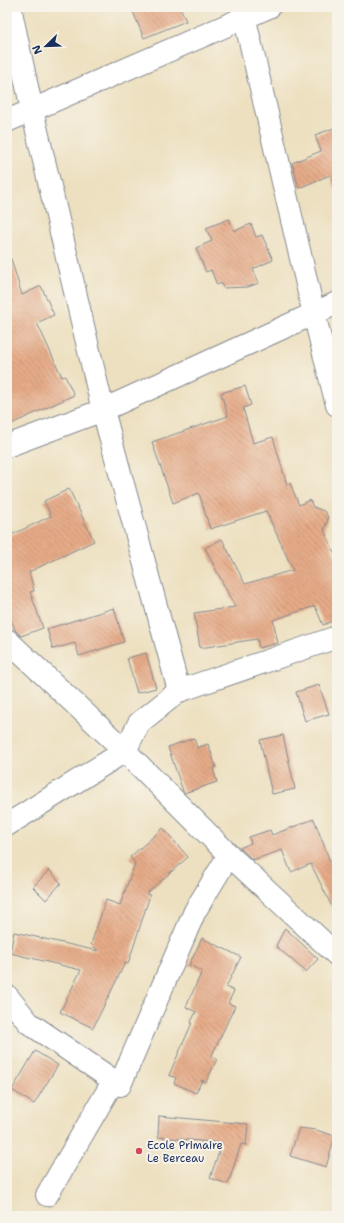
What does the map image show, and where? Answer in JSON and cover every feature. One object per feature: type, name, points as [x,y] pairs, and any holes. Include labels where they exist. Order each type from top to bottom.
[{"type":"street","points":[[10,7],[32,110],[103,410],[179,691]]},
{"type":"street","points":[[7,121],[243,12],[269,7]]},
{"type":"street","points":[[243,12],[314,314],[337,405]]},
{"type":"street","points":[[7,446],[103,410],[337,303]]},
{"type":"street","points":[[7,825],[125,751],[139,723],[179,691],[337,637]]},
{"type":"street","points":[[7,640],[125,751],[229,855],[337,955]]},
{"type":"street","points":[[7,996],[29,1023],[120,1085],[195,911],[229,855]]},
{"type":"street","points":[[47,1195],[114,1080]]},
{"type":"building","points":[[131,7],[180,7],[186,21],[144,38]]},
{"type":"building","points":[[337,127],[337,188],[335,189],[330,175],[299,188],[292,163],[321,151],[315,135]]},
{"type":"building","points":[[229,219],[234,231],[251,224],[256,237],[262,235],[273,260],[253,269],[259,283],[248,287],[223,288],[221,283],[217,285],[211,270],[206,272],[196,248],[212,241],[206,228]]},
{"type":"building","points":[[11,259],[22,295],[41,286],[54,315],[37,323],[62,377],[65,376],[74,395],[7,426],[7,260]]},
{"type":"building","points":[[245,386],[251,405],[243,408],[253,443],[273,437],[287,485],[290,483],[299,505],[310,500],[313,507],[324,511],[327,515],[328,520],[324,530],[337,559],[337,619],[323,625],[315,606],[273,620],[278,643],[259,648],[257,639],[200,648],[194,613],[235,607],[205,548],[222,539],[245,584],[293,570],[266,511],[210,529],[199,493],[173,503],[152,442],[228,416],[221,393]]},
{"type":"building","points":[[69,489],[94,541],[29,572],[34,591],[30,592],[43,628],[21,636],[15,630],[7,609],[7,537],[51,516],[44,501]]},
{"type":"building","points":[[114,608],[124,642],[79,656],[75,643],[53,649],[47,629]]},
{"type":"building","points":[[146,653],[156,688],[137,693],[127,658]]},
{"type":"building","points":[[319,685],[329,714],[305,721],[296,692]]},
{"type":"building","points":[[283,735],[295,789],[272,794],[260,740]]},
{"type":"building","points":[[194,738],[197,748],[208,744],[216,767],[213,769],[217,782],[184,793],[168,747]]},
{"type":"building","points":[[314,819],[337,880],[336,915],[311,864],[291,872],[282,850],[253,860],[240,848],[251,843],[249,837],[270,830],[272,835]]},
{"type":"building","points":[[163,828],[188,857],[146,894],[150,895],[128,964],[125,963],[93,1028],[60,1012],[81,970],[10,953],[14,932],[98,951],[91,944],[106,900],[120,905],[135,863],[130,857]]},
{"type":"building","points":[[49,870],[61,883],[46,900],[33,887]]},
{"type":"building","points":[[285,928],[318,959],[306,972],[276,946]]},
{"type":"building","points":[[202,938],[241,957],[226,987],[234,991],[228,1003],[235,1006],[211,1057],[217,1059],[206,1082],[202,1080],[196,1093],[174,1083],[176,1078],[169,1075],[196,1012],[186,1007],[202,971],[189,965]]},
{"type":"building","points":[[35,1051],[58,1065],[34,1104],[12,1090]]},
{"type":"building","points":[[159,1116],[248,1124],[246,1145],[241,1144],[228,1184],[210,1178],[222,1143],[158,1137]]},
{"type":"building","points":[[299,1128],[316,1130],[335,1136],[326,1167],[290,1156]]},
{"type":"place","name":"Ecole Primaire Le Berceau","points":[[139,1151]]}]
